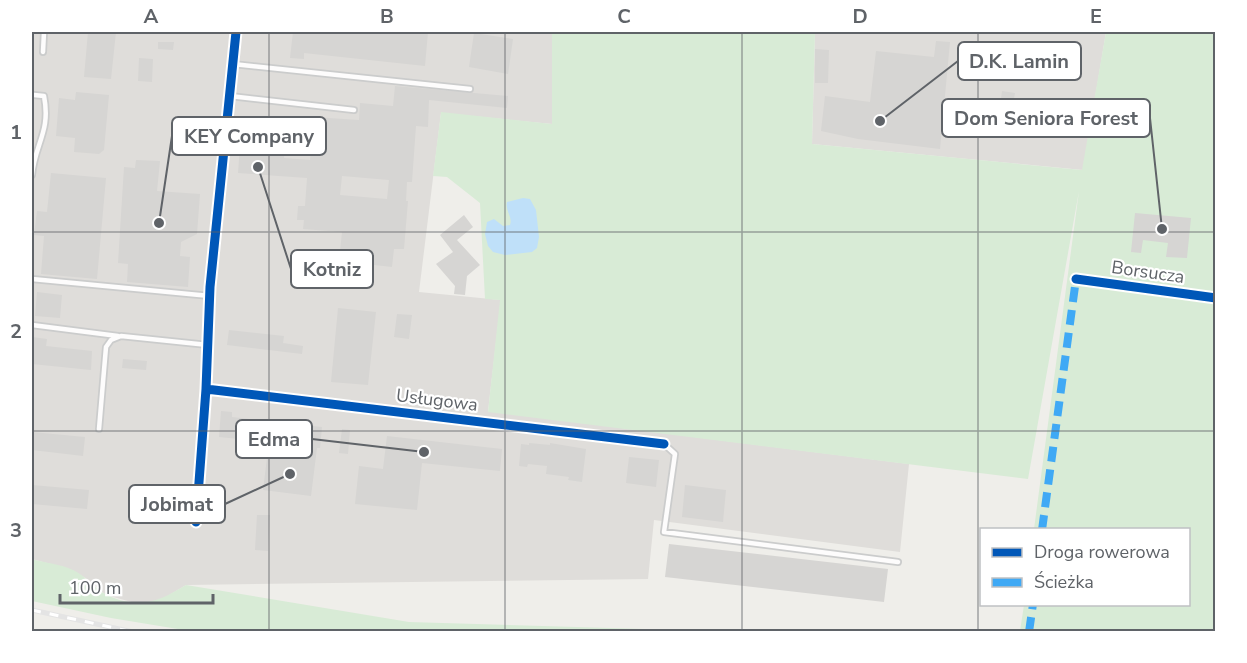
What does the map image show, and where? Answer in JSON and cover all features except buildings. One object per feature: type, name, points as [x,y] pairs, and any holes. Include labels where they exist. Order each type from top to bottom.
[{"type":"street","points":[[196,522],[210,296],[236,32]]},
{"type":"street","name":"Borsucza","points":[[1076,279],[1215,298]]},
{"type":"street","name":"Usługowa","points":[[206,389],[664,444]]},
{"type":"lane","points":[[43,52],[44,32]]},
{"type":"lane","points":[[233,64],[470,89]]},
{"type":"lane","points":[[32,175],[33,163],[44,134],[47,111],[44,96],[34,95]]},
{"type":"lane","points":[[230,96],[354,110]]},
{"type":"lane","points":[[32,279],[210,296]]},
{"type":"lane","points":[[32,325],[208,345]]},
{"type":"lane","points":[[99,429],[106,347],[111,340],[121,336]]},
{"type":"lane","name":"Usługowa","points":[[664,444],[675,454],[664,532],[898,562]]},
{"type":"shaded area","points":[[32,32],[552,32],[552,124],[441,113],[419,292],[501,300],[488,411],[909,464],[900,552],[654,520],[648,579],[186,585],[161,600],[139,604],[106,595],[72,570],[32,559]]},
{"type":"shaded area","points":[[815,32],[1106,32],[1083,170],[812,144]]},
{"type":"green space","points":[[552,32],[815,32],[812,144],[1082,170],[1106,32],[1215,32],[1215,631],[1020,631],[1024,606],[1190,606],[1190,528],[1034,528],[1079,191],[1028,479],[488,412],[500,300],[485,299],[480,203],[447,177],[433,176],[441,112],[552,124]]},
{"type":"green space","points":[[32,559],[73,570],[107,595],[129,602],[157,600],[186,585],[409,622],[713,631],[190,631],[111,618],[32,601]]},
{"type":"water","points":[[523,198],[530,199],[536,210],[539,237],[537,248],[532,252],[505,255],[493,252],[488,246],[485,234],[487,222],[494,219],[503,226],[510,225],[507,202]]},
{"type":"railway","points":[[32,610],[133,632]]},
{"type":"marked path","points":[[1042,528],[1076,279]]},
{"type":"marked path","points":[[1029,632],[1033,606]]},
{"type":"cycle path","points":[[196,522],[206,389],[210,287],[236,32]]},
{"type":"cycle path","points":[[1076,279],[1216,298]]},
{"type":"cycle path","points":[[206,389],[664,444]]},
{"type":"place","name":"D.K. Lamin","points":[[880,121]]},
{"type":"place","name":"Kotniz","points":[[258,167]]},
{"type":"place","name":"KEY Company","points":[[159,223]]},
{"type":"place","name":"Dom Seniora Forest","points":[[1162,229]]},
{"type":"place","name":"Edma","points":[[424,452]]},
{"type":"place","name":"Jobimat","points":[[290,474]]}]
